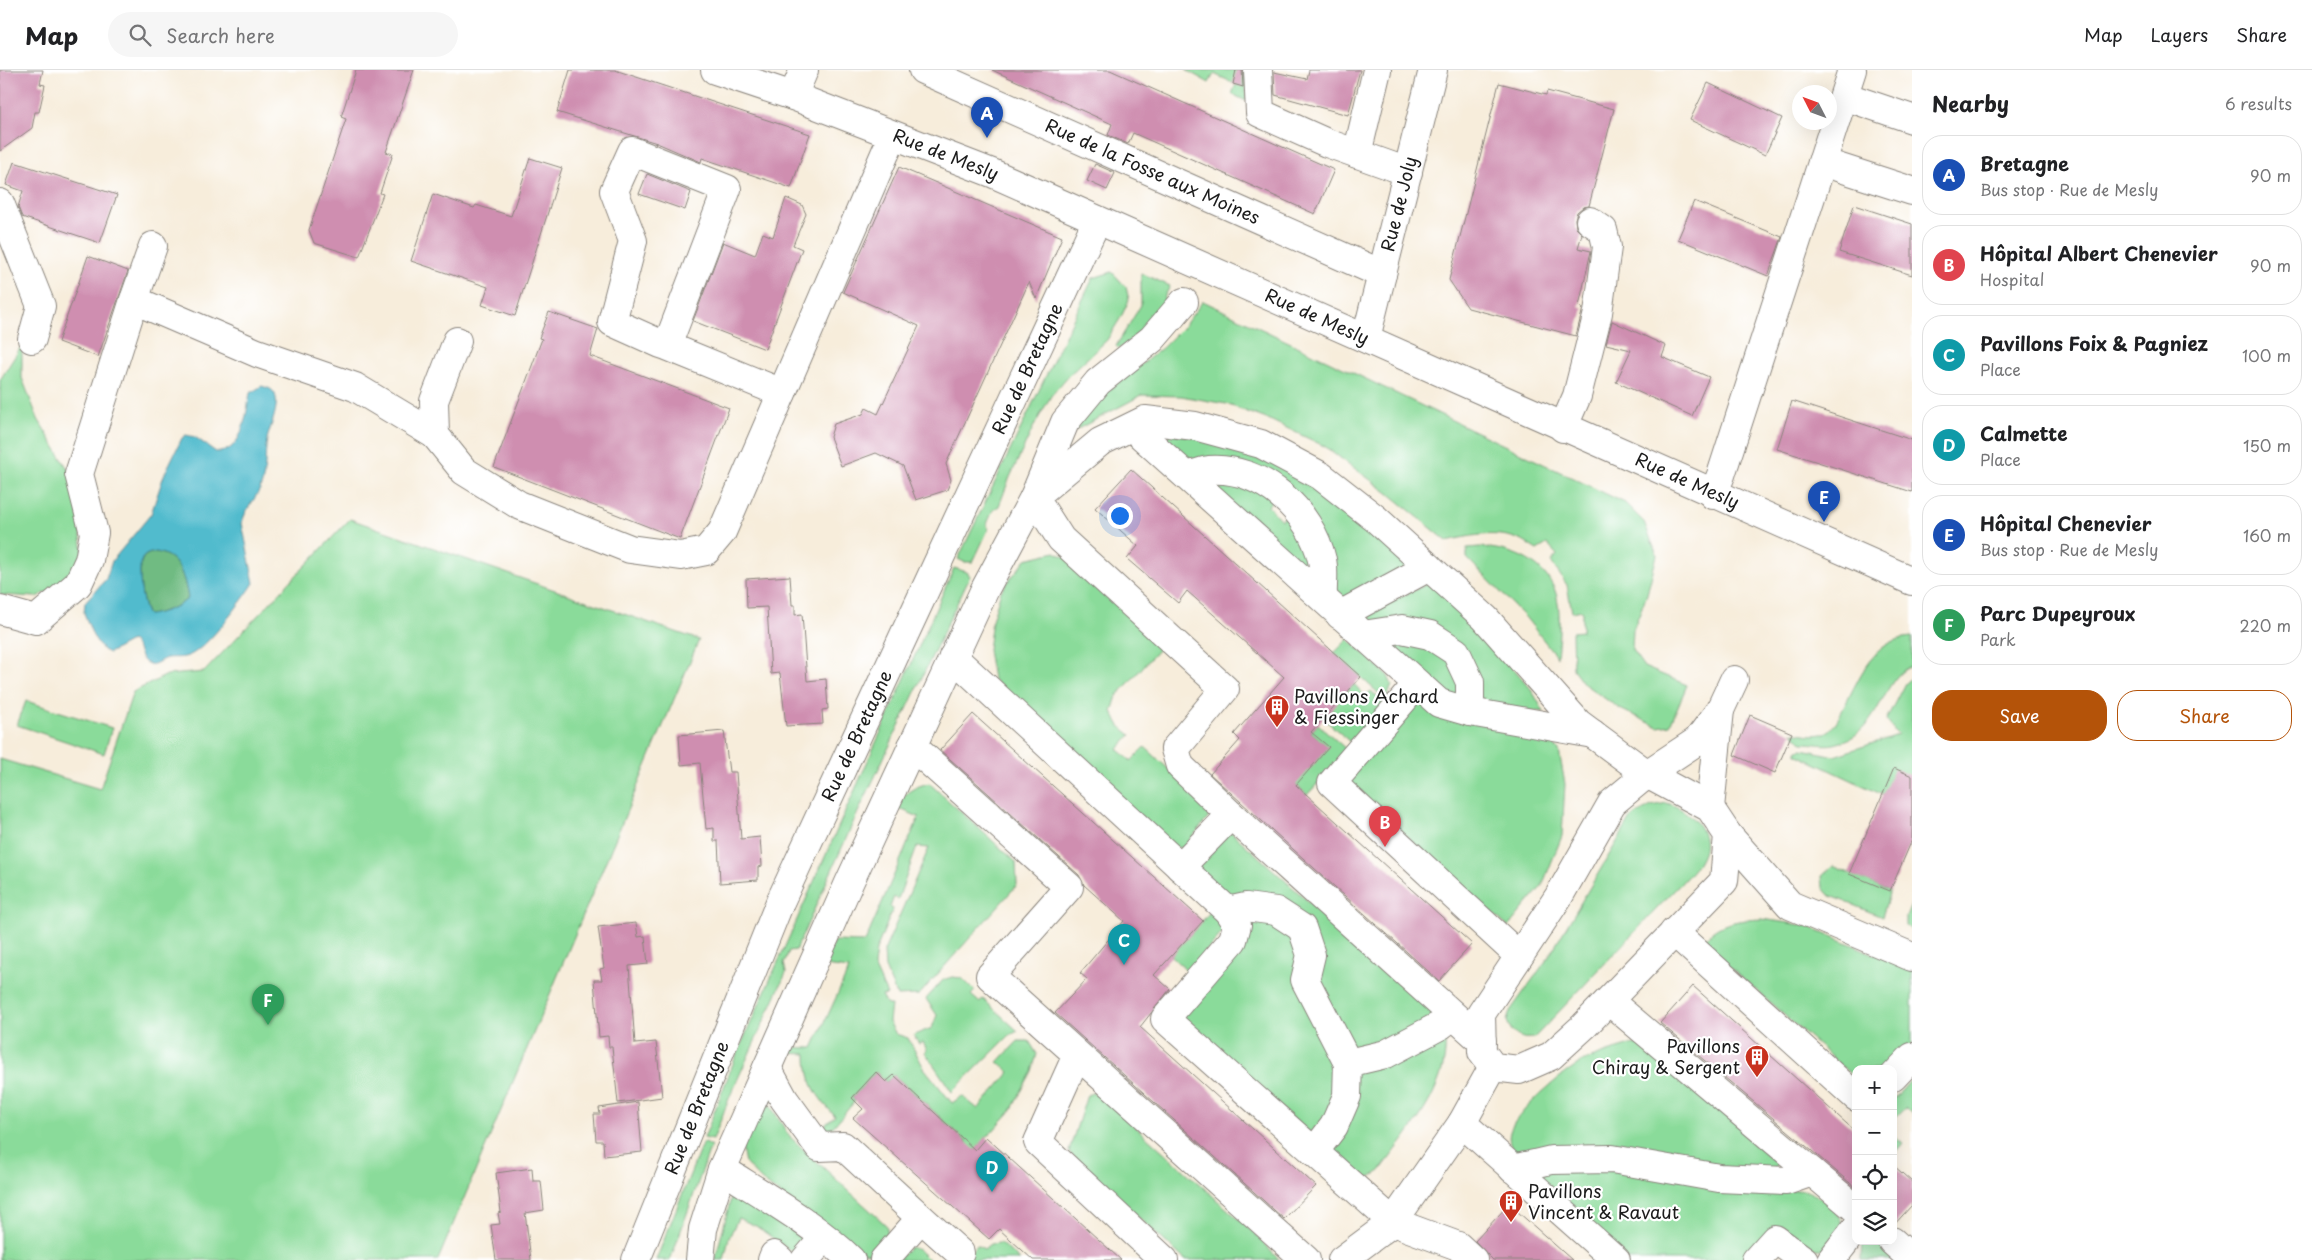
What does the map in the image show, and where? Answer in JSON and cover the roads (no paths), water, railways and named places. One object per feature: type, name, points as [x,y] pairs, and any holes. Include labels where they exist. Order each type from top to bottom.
[{"type":"street","name":"Rue de Mesly","points":[[715,70],[793,96],[992,173],[1366,338],[1563,428],[1912,581]]},
{"type":"street","points":[[793,96],[804,70]]},
{"type":"street","name":"Rue de la Fosse aux Moines","points":[[924,70],[1382,274]]},
{"type":"street","points":[[1258,70],[1260,113],[1356,154],[1408,172]]},
{"type":"street","points":[[1356,154],[1377,70]]},
{"type":"street","name":"Rue de Joly","points":[[1366,338],[1433,70]]},
{"type":"street","points":[[1713,494],[1721,475],[1852,70]]},
{"type":"street","points":[[1844,96],[1912,119]]},
{"type":"street","points":[[134,300],[257,353],[355,388],[435,435],[464,471],[519,505],[630,549],[681,556],[706,550],[722,532],[893,135]]},
{"type":"street","points":[[667,346],[727,188],[632,151],[614,191],[633,241],[612,322],[667,346],[782,392]]},
{"type":"street","points":[[1822,162],[1912,191]]},
{"type":"street","points":[[0,203],[41,306],[32,339]]},
{"type":"street","name":"Rue de Bretagne","points":[[636,1260],[776,911],[1097,220]]},
{"type":"street","points":[[1563,428],[1577,396],[1601,294],[1607,246],[1603,230],[1590,221]]},
{"type":"street","points":[[0,610],[36,620],[78,584],[89,560],[94,534],[78,474],[153,246]]},
{"type":"street","points":[[700,1260],[703,1229],[722,1170],[912,746],[985,589],[1034,497],[1065,422],[1098,382],[1152,339],[1184,302]]},
{"type":"street","points":[[435,435],[434,400],[457,341]]},
{"type":"street","points":[[1034,497],[1100,442],[1145,420],[1195,426],[1261,444],[1321,476],[1376,519],[1484,618],[1578,723],[1647,774],[1710,808],[1728,835],[1790,905],[1912,957]]},
{"type":"street","points":[[1132,427],[1438,703],[1470,712],[1593,734]]},
{"type":"street","points":[[1187,476],[1209,470],[1244,474],[1282,493],[1308,523],[1322,561],[1331,606]]},
{"type":"street","points":[[1034,497],[1061,539],[1225,689],[1175,749],[1180,766],[1231,815],[1482,1041]]},
{"type":"street","points":[[1331,606],[1429,567]]},
{"type":"street","points":[[1363,635],[1402,629],[1430,635],[1456,652],[1470,682],[1470,712]]},
{"type":"street","points":[[953,658],[1228,911],[1237,925],[1234,940],[1165,1019],[1393,1222],[1458,1246],[1473,1260]]},
{"type":"street","points":[[1728,835],[1724,881],[1609,1001],[1551,1056],[1520,1070],[1493,1067],[1482,1052],[1481,1014],[1559,896],[1612,803],[1647,774],[1697,741],[1720,710],[1734,680]]},
{"type":"street","points":[[1417,684],[1332,782],[1520,956]]},
{"type":"street","points":[[1710,808],[1720,710]]},
{"type":"street","points":[[912,746],[1069,887],[990,976],[1306,1260]]},
{"type":"street","points":[[1180,867],[1231,815]]},
{"type":"street","points":[[1228,911],[1246,908],[1276,911],[1302,928],[1311,955],[1305,980],[1348,1063],[1348,1096],[1334,1126],[1314,1152]]},
{"type":"street","points":[[1674,932],[1852,1093]]},
{"type":"street","points":[[1609,1001],[1852,1206]]},
{"type":"street","points":[[1348,1063],[1386,1054],[1454,1016]]},
{"type":"street","points":[[1077,1056],[1038,1142],[1164,1260]]},
{"type":"street","points":[[1897,1073],[1912,1057]]},
{"type":"street","points":[[1342,1260],[1393,1222],[1462,1123],[1493,1067]]},
{"type":"street","points":[[767,1068],[784,1099],[819,1147],[843,1146],[960,1253]]},
{"type":"street","points":[[1462,1123],[1616,1260]]},
{"type":"street","points":[[1513,1168],[1551,1160],[1612,1159],[1719,1178],[1786,1182],[1812,1172]]},
{"type":"street","points":[[722,1170],[770,1198],[851,1260]]},
{"type":"street","points":[[884,1260],[921,1218]]},
{"type":"street","points":[[1831,1260],[1852,1233]]},
{"type":"street","points":[[804,1260],[824,1238]]},
{"type":"street","points":[[1756,1260],[1775,1238],[1804,1260]]},
{"type":"street","points":[[1896,1245],[1912,1259]]},
{"type":"street","points":[[772,1260],[774,1255],[780,1260]]},
{"type":"water","points":[[262,386],[272,390],[276,399],[267,439],[262,483],[242,523],[254,583],[215,634],[190,655],[167,658],[149,664],[143,660],[136,646],[131,641],[109,653],[103,650],[93,636],[84,613],[85,602],[106,579],[112,561],[151,514],[164,475],[182,438],[186,435],[195,437],[216,452],[225,451],[233,446],[242,430],[250,393]],"holes":[[[156,552],[171,558],[180,569],[188,598],[169,610],[148,615],[142,597],[140,579],[142,559],[148,554]]]},
{"type":"place","name":"Bretagne","points":[[987,138]]},
{"type":"place","name":"Hôpital Chenevier","points":[[1824,522]]},
{"type":"place","name":"Pavillons Achard & Fiessinger","points":[[1277,728]]},
{"type":"place","name":"Hôpital Albert Chenevier","points":[[1385,847]]},
{"type":"place","name":"Pavillons Foix & Pagniez","points":[[1124,965]]},
{"type":"place","name":"Parc Dupeyroux","points":[[268,1025]]},
{"type":"place","name":"Pavillons Chiray & Sergent","points":[[1757,1078]]},
{"type":"place","name":"Calmette","points":[[992,1192]]},
{"type":"place","name":"Pavillons Vincent & Ravaut","points":[[1511,1223]]}]
